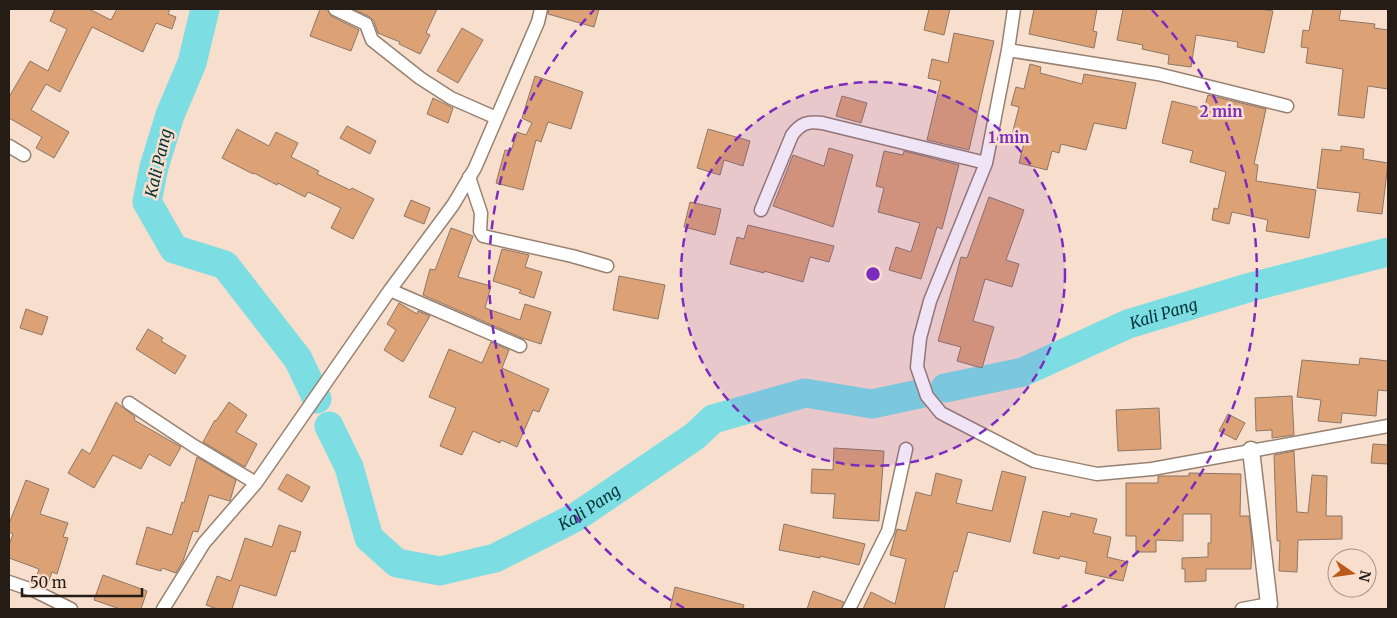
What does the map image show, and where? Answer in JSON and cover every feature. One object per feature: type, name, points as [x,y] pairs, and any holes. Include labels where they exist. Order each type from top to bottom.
[{"type":"street","points":[[335,9],[366,24],[372,40],[420,78],[451,98],[495,119]]},
{"type":"street","points":[[163,609],[204,543],[256,483],[390,290],[453,205],[469,177],[538,22],[541,9]]},
{"type":"street","points":[[1014,9],[986,163],[930,301],[920,338],[917,367],[927,396],[941,413],[1034,461],[1096,474],[1152,469],[1388,426]]},
{"type":"street","points":[[1008,50],[1158,74],[1287,106]]},
{"type":"street","points":[[761,210],[792,135],[804,123],[822,123],[986,163]]},
{"type":"street","points":[[9,146],[24,155]]},
{"type":"street","points":[[469,177],[481,213],[480,231],[483,236],[607,266]]},
{"type":"street","points":[[390,290],[520,346]]},
{"type":"street","points":[[129,403],[194,446],[256,483]]},
{"type":"street","points":[[849,609],[888,531],[906,449]]},
{"type":"street","points":[[1242,609],[1270,607],[1251,450]]},
{"type":"street","points":[[9,582],[35,591],[71,609]]},
{"type":"building","points":[[55,9],[89,9],[111,20],[117,9],[170,9],[168,14],[176,17],[172,29],[156,23],[143,52],[92,27],[60,92],[46,84],[31,110],[69,132],[54,158],[36,148],[42,137],[9,118],[9,97],[30,61],[48,71],[67,29],[50,21]]},
{"type":"building","points":[[320,9],[327,9],[331,16],[359,30],[351,51],[310,36]]},
{"type":"building","points":[[353,9],[437,9],[426,33],[430,35],[420,54],[399,44],[400,42],[378,33],[374,21],[370,17]]},
{"type":"building","points":[[549,9],[599,9],[594,27],[548,14]]},
{"type":"building","points":[[929,9],[950,9],[944,35],[924,30]]},
{"type":"building","points":[[1034,9],[1097,9],[1093,31],[1097,32],[1094,48],[1029,34]]},
{"type":"building","points":[[1123,9],[1261,9],[1273,11],[1264,53],[1237,47],[1238,42],[1196,35],[1191,67],[1168,64],[1169,55],[1142,49],[1143,45],[1117,40]]},
{"type":"building","points":[[1313,9],[1341,9],[1339,20],[1375,24],[1374,28],[1388,30],[1388,89],[1368,86],[1364,118],[1338,115],[1343,69],[1306,63],[1308,48],[1301,47],[1303,30],[1309,31]]},
{"type":"building","points":[[462,28],[483,40],[458,83],[437,71]]},
{"type":"building","points":[[954,33],[994,41],[969,150],[927,140],[941,81],[928,78],[932,59],[948,63]]},
{"type":"building","points":[[1030,64],[1041,67],[1040,73],[1082,84],[1084,74],[1136,83],[1126,129],[1094,123],[1086,150],[1061,144],[1059,153],[1052,151],[1047,170],[1019,163],[1024,143],[1011,139],[1019,107],[1011,105],[1016,87],[1024,89]]},
{"type":"building","points":[[535,76],[583,92],[571,129],[548,122],[541,142],[536,140],[523,190],[496,183],[505,150],[511,151],[517,132],[526,135],[532,123],[522,118]]},
{"type":"building","points":[[1208,95],[1266,109],[1254,164],[1258,165],[1256,181],[1316,190],[1309,238],[1266,231],[1268,220],[1232,212],[1229,224],[1212,220],[1214,208],[1218,209],[1226,172],[1190,162],[1193,151],[1162,143],[1172,101],[1204,109]]},
{"type":"building","points":[[842,96],[867,103],[861,123],[836,116]]},
{"type":"building","points":[[433,98],[453,108],[448,123],[427,114]]},
{"type":"building","points":[[347,126],[376,141],[370,154],[340,138]]},
{"type":"building","points":[[237,129],[269,146],[276,132],[298,143],[291,157],[319,171],[317,174],[374,199],[353,239],[331,228],[341,208],[308,192],[305,197],[222,158]]},
{"type":"building","points":[[708,129],[750,141],[743,166],[724,160],[720,175],[697,168]]},
{"type":"building","points":[[1341,146],[1364,149],[1363,159],[1388,163],[1382,214],[1357,211],[1360,193],[1317,188],[1322,149],[1341,151]]},
{"type":"building","points":[[829,148],[853,155],[833,227],[773,206],[793,155],[824,166]]},
{"type":"building","points":[[884,151],[903,155],[904,151],[959,165],[942,229],[937,227],[921,279],[889,270],[896,247],[911,252],[920,223],[878,212],[884,188],[876,186]]},
{"type":"building","points":[[989,197],[1024,210],[1006,260],[1019,264],[1012,287],[985,279],[973,321],[994,327],[982,368],[957,361],[961,347],[938,341],[961,257],[967,258]]},
{"type":"building","points":[[411,200],[430,208],[424,224],[404,216]]},
{"type":"building","points":[[690,202],[721,209],[715,235],[684,227]]},
{"type":"building","points":[[748,225],[834,246],[829,262],[810,257],[803,282],[730,264],[737,237],[744,239]]},
{"type":"building","points":[[451,228],[473,236],[458,277],[491,286],[485,308],[520,320],[525,304],[551,312],[541,344],[522,338],[423,295],[430,269],[435,270]]},
{"type":"building","points":[[502,249],[529,255],[525,267],[542,272],[534,298],[519,293],[521,290],[493,281]]},
{"type":"building","points":[[619,276],[665,285],[658,319],[613,310]]},
{"type":"building","points":[[399,303],[417,314],[418,311],[430,316],[403,362],[384,350],[396,330],[387,324]]},
{"type":"building","points":[[26,309],[48,317],[42,335],[20,328]]},
{"type":"building","points":[[148,329],[163,338],[161,341],[186,356],[175,374],[136,349]]},
{"type":"building","points":[[491,342],[509,350],[502,368],[549,389],[539,412],[533,410],[517,447],[501,440],[500,443],[473,431],[462,455],[440,446],[456,408],[429,397],[449,349],[482,363]]},
{"type":"building","points":[[1360,358],[1388,361],[1388,391],[1378,390],[1376,416],[1342,413],[1341,423],[1318,421],[1321,400],[1297,397],[1302,360],[1359,365]]},
{"type":"building","points":[[1292,396],[1294,435],[1272,438],[1272,430],[1256,431],[1255,398]]},
{"type":"building","points":[[116,402],[135,417],[134,420],[181,447],[170,466],[149,454],[141,469],[113,455],[94,488],[68,473],[82,449],[90,454]]},
{"type":"building","points":[[229,402],[247,415],[236,432],[257,444],[245,467],[203,442],[215,420]]},
{"type":"building","points":[[1159,408],[1161,449],[1118,451],[1116,410]]},
{"type":"building","points":[[1228,414],[1245,423],[1236,440],[1219,431]]},
{"type":"building","points":[[1373,444],[1388,445],[1388,464],[1371,463]]},
{"type":"building","points":[[834,448],[884,451],[879,521],[833,518],[835,494],[811,493],[812,469],[833,470]]},
{"type":"building","points":[[1294,451],[1297,512],[1308,513],[1312,475],[1327,476],[1326,516],[1342,516],[1342,539],[1298,540],[1297,572],[1279,571],[1280,541],[1277,541],[1274,455]]},
{"type":"building","points":[[197,457],[236,480],[230,501],[209,495],[198,532],[193,531],[183,561],[176,573],[162,568],[161,571],[136,564],[147,527],[172,535],[182,502],[184,503]]},
{"type":"building","points":[[1002,471],[1026,477],[1010,542],[968,532],[957,572],[954,571],[944,609],[863,609],[871,592],[895,604],[906,559],[890,555],[897,529],[906,531],[916,492],[931,496],[936,473],[962,480],[956,503],[992,511]]},
{"type":"building","points":[[1189,473],[1241,474],[1240,516],[1249,516],[1252,542],[1251,569],[1206,569],[1206,581],[1185,582],[1185,569],[1182,569],[1182,558],[1208,557],[1208,543],[1211,543],[1211,514],[1183,514],[1183,541],[1156,540],[1156,552],[1136,552],[1136,536],[1126,536],[1126,483],[1158,483],[1158,476],[1189,476]]},
{"type":"building","points":[[287,474],[310,487],[302,502],[278,489]]},
{"type":"building","points":[[26,480],[49,489],[40,514],[68,523],[63,537],[68,538],[57,574],[52,572],[48,584],[36,579],[39,569],[9,558],[9,545],[13,534],[9,532],[9,524]]},
{"type":"building","points":[[1043,511],[1070,517],[1071,513],[1097,519],[1093,533],[1111,537],[1107,557],[1128,562],[1123,581],[1085,573],[1087,562],[1060,556],[1059,559],[1033,553]]},
{"type":"building","points":[[784,524],[865,544],[859,565],[820,556],[820,558],[779,550]]},
{"type":"building","points":[[279,525],[301,532],[295,552],[291,551],[276,596],[240,585],[232,609],[217,609],[206,605],[217,576],[231,581],[245,538],[272,547]]},
{"type":"building","points":[[103,575],[147,591],[141,609],[120,609],[94,600]]},
{"type":"building","points":[[675,587],[744,605],[743,609],[670,609]]},
{"type":"building","points":[[813,591],[844,602],[841,609],[807,609]]},
{"type":"waterway","name":"Kali Pang","points":[[205,9],[192,63],[170,115],[154,167],[147,202],[174,249],[225,265],[298,359],[317,399]]},
{"type":"waterway","name":"Kali Pang","points":[[945,388],[1023,372],[1128,324],[1251,287],[1388,252]]},
{"type":"waterway","name":"Kali Pang","points":[[329,426],[349,467],[369,538],[397,563],[440,571],[495,558],[576,517],[695,436],[713,419],[805,393],[872,404],[919,394]]}]
